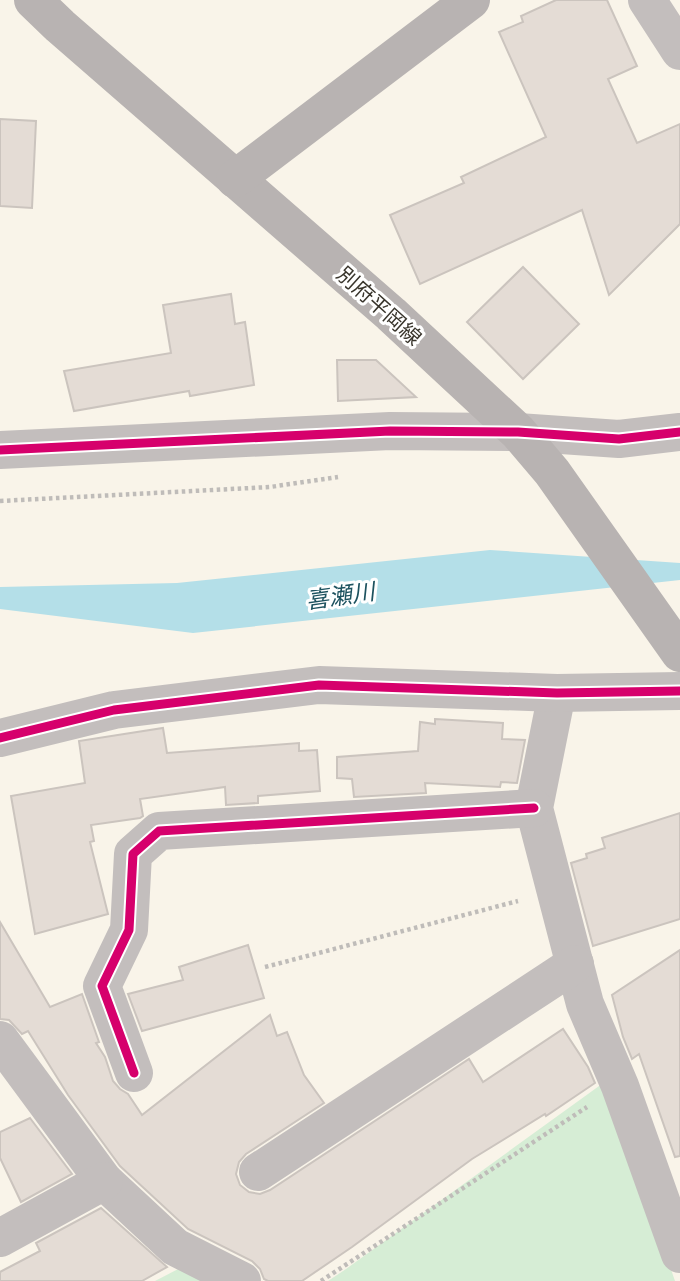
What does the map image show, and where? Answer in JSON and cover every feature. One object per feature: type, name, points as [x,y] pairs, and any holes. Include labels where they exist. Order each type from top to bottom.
[{"type":"main road","name":"別府平岡線","points":[[33,0],[391,314],[518,432],[552,472],[680,653]]},
{"type":"main road","points":[[235,179],[471,0]]},
{"type":"street","points":[[647,0],[680,51]]},
{"type":"street","points":[[0,450],[390,431],[518,432],[619,439],[680,432]]},
{"type":"street","points":[[0,738],[114,710],[319,685],[557,693],[680,691]]},
{"type":"street","points":[[557,693],[534,808],[585,1004],[620,1086],[680,1254]]},
{"type":"street","points":[[134,1073],[102,986],[130,930],[133,854],[159,831],[534,808]]},
{"type":"street","points":[[258,1172],[575,964]]},
{"type":"street","points":[[0,1040],[104,1181],[175,1247],[242,1281]]},
{"type":"street","points":[[0,1238],[104,1181]]},
{"type":"path","points":[[0,501],[270,487],[352,475]]},
{"type":"path","points":[[265,967],[557,891]]},
{"type":"path","points":[[321,1281],[620,1086]]},
{"type":"green space","points":[[606,1081],[675,1281],[328,1281],[346,1269]]},
{"type":"green space","points":[[184,1266],[217,1281],[155,1281]]},
{"type":"water","name":"喜瀬川","points":[[490,550],[680,563],[680,580],[193,633],[0,609],[0,587],[177,583]]},
{"type":"building","points":[[556,0],[607,0],[637,66],[608,79],[637,143],[680,124],[680,224],[609,295],[582,210],[420,284],[390,215],[464,183],[461,177],[546,137],[499,32],[523,22],[521,16]]},
{"type":"building","points":[[0,119],[36,121],[32,208],[0,206]]},
{"type":"building","points":[[523,267],[579,324],[523,379],[467,322]]},
{"type":"building","points":[[231,294],[235,324],[245,322],[254,385],[190,396],[189,391],[74,411],[64,371],[171,353],[163,305]]},
{"type":"building","points":[[337,360],[376,360],[416,397],[338,401]]},
{"type":"building","points":[[435,719],[503,723],[502,739],[525,740],[517,783],[501,782],[500,787],[425,783],[426,793],[354,797],[352,779],[337,778],[337,757],[418,751],[420,722],[435,724]]},
{"type":"building","points":[[163,728],[167,753],[299,743],[299,751],[317,750],[320,791],[258,796],[258,803],[226,805],[225,787],[140,799],[143,816],[140,818],[91,825],[94,841],[90,842],[108,914],[35,934],[11,796],[85,783],[79,741]]},
{"type":"building","points":[[680,813],[680,919],[593,946],[571,863],[587,858],[586,854],[605,848],[602,838]]},
{"type":"building","points":[[0,922],[50,1007],[82,994],[99,1042],[96,1043],[105,1057],[113,1081],[128,1094],[142,1115],[270,1015],[277,1036],[287,1032],[304,1075],[324,1103],[246,1154],[239,1162],[236,1174],[240,1185],[249,1192],[260,1194],[270,1190],[469,1059],[483,1082],[563,1029],[588,1067],[595,1083],[546,1116],[545,1114],[472,1159],[302,1281],[268,1281],[252,1261],[188,1229],[120,1166],[68,1095],[28,1031],[22,1034],[9,1020],[0,1019]]},
{"type":"building","points":[[248,945],[264,998],[142,1031],[128,994],[183,980],[179,967]]},
{"type":"building","points":[[680,950],[680,1156],[675,1157],[639,1054],[632,1059],[623,1037],[612,995]]},
{"type":"building","points":[[30,1118],[72,1174],[21,1202],[0,1158],[0,1132]]},
{"type":"building","points":[[101,1208],[167,1267],[142,1281],[0,1281],[0,1272],[40,1251],[36,1243]]},
{"type":"cycle path","points":[[0,450],[390,431],[518,432],[619,439],[680,432]]},
{"type":"cycle path","points":[[0,738],[114,710],[319,685],[557,693],[680,691]]},
{"type":"cycle path","points":[[134,1073],[102,986],[129,930],[133,854],[159,831],[534,808]]}]
